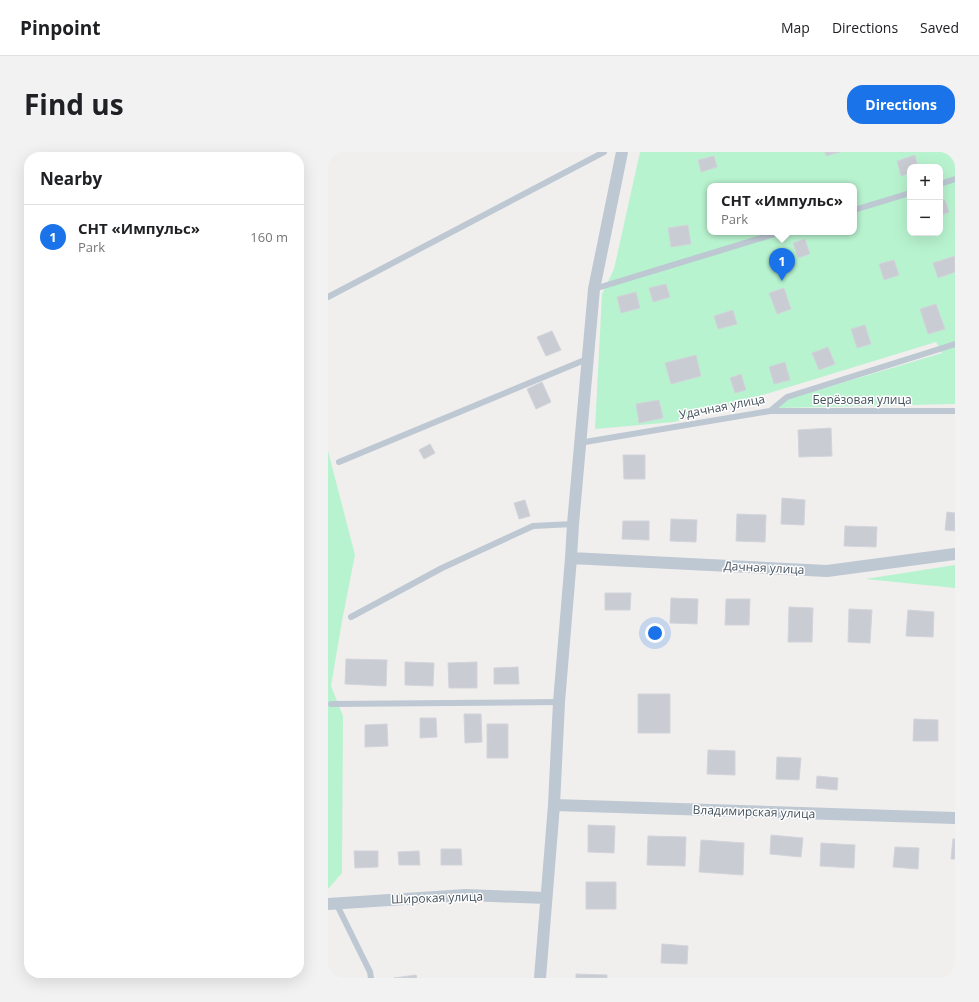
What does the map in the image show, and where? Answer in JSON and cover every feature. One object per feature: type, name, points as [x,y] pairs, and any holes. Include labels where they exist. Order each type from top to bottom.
[{"type":"street","points":[[540,978],[554,805],[559,702],[587,359],[594,289],[622,152]]},
{"type":"street","name":"Дачная улица","points":[[571,558],[827,571],[955,554]]},
{"type":"street","name":"Владимирская улица","points":[[554,805],[955,818]]},
{"type":"street","name":"Широкая улица","points":[[332,903],[466,895],[546,898]]},
{"type":"lane","points":[[328,298],[604,152]]},
{"type":"lane","points":[[943,183],[955,179]]},
{"type":"lane","points":[[857,209],[907,194]]},
{"type":"lane","points":[[594,289],[771,235]]},
{"type":"lane","name":"Удачная улица","points":[[579,443],[770,411],[787,397],[955,344]]},
{"type":"lane","points":[[339,462],[587,359]]},
{"type":"lane","name":"Берёзовая улица","points":[[770,411],[955,411]]},
{"type":"lane","points":[[351,618],[442,568],[534,526],[573,524]]},
{"type":"lane","points":[[331,704],[559,702]]},
{"type":"lane","points":[[332,903],[370,972],[371,978]]},
{"type":"green space","points":[[640,152],[955,152],[955,404],[777,408],[788,399],[942,353],[936,342],[674,422],[595,429],[602,294],[614,269]]},
{"type":"green space","points":[[328,451],[355,555],[331,686],[343,716],[342,873],[328,889]]},
{"type":"green space","points":[[955,565],[955,588],[865,579]]},
{"type":"building","points":[[825,152],[840,152],[826,156]]},
{"type":"building","points":[[915,155],[917,164],[907,164],[907,174],[901,176],[897,161]]},
{"type":"building","points":[[714,156],[717,167],[701,172],[698,160]]},
{"type":"building","points":[[945,200],[949,212],[943,215],[943,201]]},
{"type":"building","points":[[688,225],[691,244],[671,247],[668,228]]},
{"type":"building","points":[[805,239],[810,254],[798,258],[793,243]]},
{"type":"building","points":[[955,256],[955,272],[938,278],[933,263]]},
{"type":"building","points":[[894,260],[899,275],[884,280],[879,264]]},
{"type":"building","points":[[666,284],[670,297],[653,302],[649,288]]},
{"type":"building","points":[[784,288],[791,309],[777,314],[769,293]]},
{"type":"building","points":[[636,292],[640,308],[621,313],[617,297]]},
{"type":"building","points":[[936,304],[945,329],[928,334],[920,309]]},
{"type":"building","points":[[733,310],[737,324],[718,329],[714,316]]},
{"type":"building","points":[[865,325],[871,344],[857,348],[851,329]]},
{"type":"building","points":[[552,331],[561,350],[546,356],[537,337]]},
{"type":"building","points":[[828,347],[835,364],[819,370],[812,353]]},
{"type":"building","points":[[696,355],[701,376],[671,384],[665,363]]},
{"type":"building","points":[[785,362],[790,380],[774,384],[769,367]]},
{"type":"building","points":[[741,374],[746,390],[735,393],[730,378]]},
{"type":"building","points":[[542,382],[551,402],[536,409],[527,389]]},
{"type":"building","points":[[659,400],[663,418],[639,423],[636,404]]},
{"type":"building","points":[[831,428],[832,456],[799,457],[798,430]]},
{"type":"building","points":[[430,444],[435,453],[424,459],[419,450]]},
{"type":"building","points":[[623,455],[645,455],[645,479],[624,479]]},
{"type":"building","points":[[782,498],[805,500],[804,525],[781,524]]},
{"type":"building","points":[[525,500],[530,516],[519,519],[514,503]]},
{"type":"building","points":[[947,512],[955,513],[955,531],[945,530]]},
{"type":"building","points":[[737,514],[766,515],[765,542],[736,541]]},
{"type":"building","points":[[671,519],[697,520],[696,542],[670,541]]},
{"type":"building","points":[[623,521],[649,521],[649,540],[622,539]]},
{"type":"building","points":[[845,526],[877,527],[876,547],[844,546]]},
{"type":"building","points":[[605,593],[631,593],[630,610],[605,610]]},
{"type":"building","points":[[671,598],[698,599],[697,624],[670,623]]},
{"type":"building","points":[[726,599],[750,599],[749,625],[725,625]]},
{"type":"building","points":[[789,607],[813,608],[812,642],[788,642]]},
{"type":"building","points":[[849,609],[872,610],[870,643],[848,642]]},
{"type":"building","points":[[908,610],[934,612],[933,637],[906,636]]},
{"type":"building","points":[[346,659],[387,660],[386,686],[345,684]]},
{"type":"building","points":[[405,662],[434,663],[433,686],[405,685]]},
{"type":"building","points":[[477,662],[477,688],[449,688],[448,663]]},
{"type":"building","points":[[518,667],[519,684],[494,684],[494,668]]},
{"type":"building","points":[[638,694],[670,694],[670,733],[638,733]]},
{"type":"building","points":[[464,714],[481,714],[482,742],[465,743]]},
{"type":"building","points":[[420,718],[436,718],[437,737],[420,738]]},
{"type":"building","points":[[914,719],[938,720],[938,741],[913,741]]},
{"type":"building","points":[[387,724],[388,746],[365,747],[365,725]]},
{"type":"building","points":[[487,724],[508,724],[508,758],[487,758]]},
{"type":"building","points":[[708,750],[735,751],[735,775],[707,774]]},
{"type":"building","points":[[777,757],[801,758],[799,780],[776,779]]},
{"type":"building","points":[[817,776],[838,778],[837,790],[816,788]]},
{"type":"building","points":[[588,825],[615,826],[614,853],[588,852]]},
{"type":"building","points":[[771,835],[803,838],[801,857],[770,854]]},
{"type":"building","points":[[648,836],[686,837],[685,866],[647,865]]},
{"type":"building","points":[[953,839],[955,839],[955,859],[951,859]]},
{"type":"building","points":[[701,840],[744,843],[743,875],[699,872]]},
{"type":"building","points":[[821,843],[855,845],[854,868],[820,866]]},
{"type":"building","points":[[895,847],[919,848],[918,869],[893,867]]},
{"type":"building","points":[[441,849],[461,849],[462,865],[441,865]]},
{"type":"building","points":[[354,851],[378,851],[378,867],[355,868]]},
{"type":"building","points":[[419,851],[420,865],[399,865],[398,852]]},
{"type":"building","points":[[586,882],[616,882],[616,909],[586,909]]},
{"type":"building","points":[[662,944],[688,946],[687,964],[661,963]]},
{"type":"building","points":[[576,974],[607,975],[607,978],[576,978]]},
{"type":"building","points":[[416,975],[417,978],[394,978]]},
{"type":"place","name":"СНТ «Импульс»","points":[[782,281]]}]
